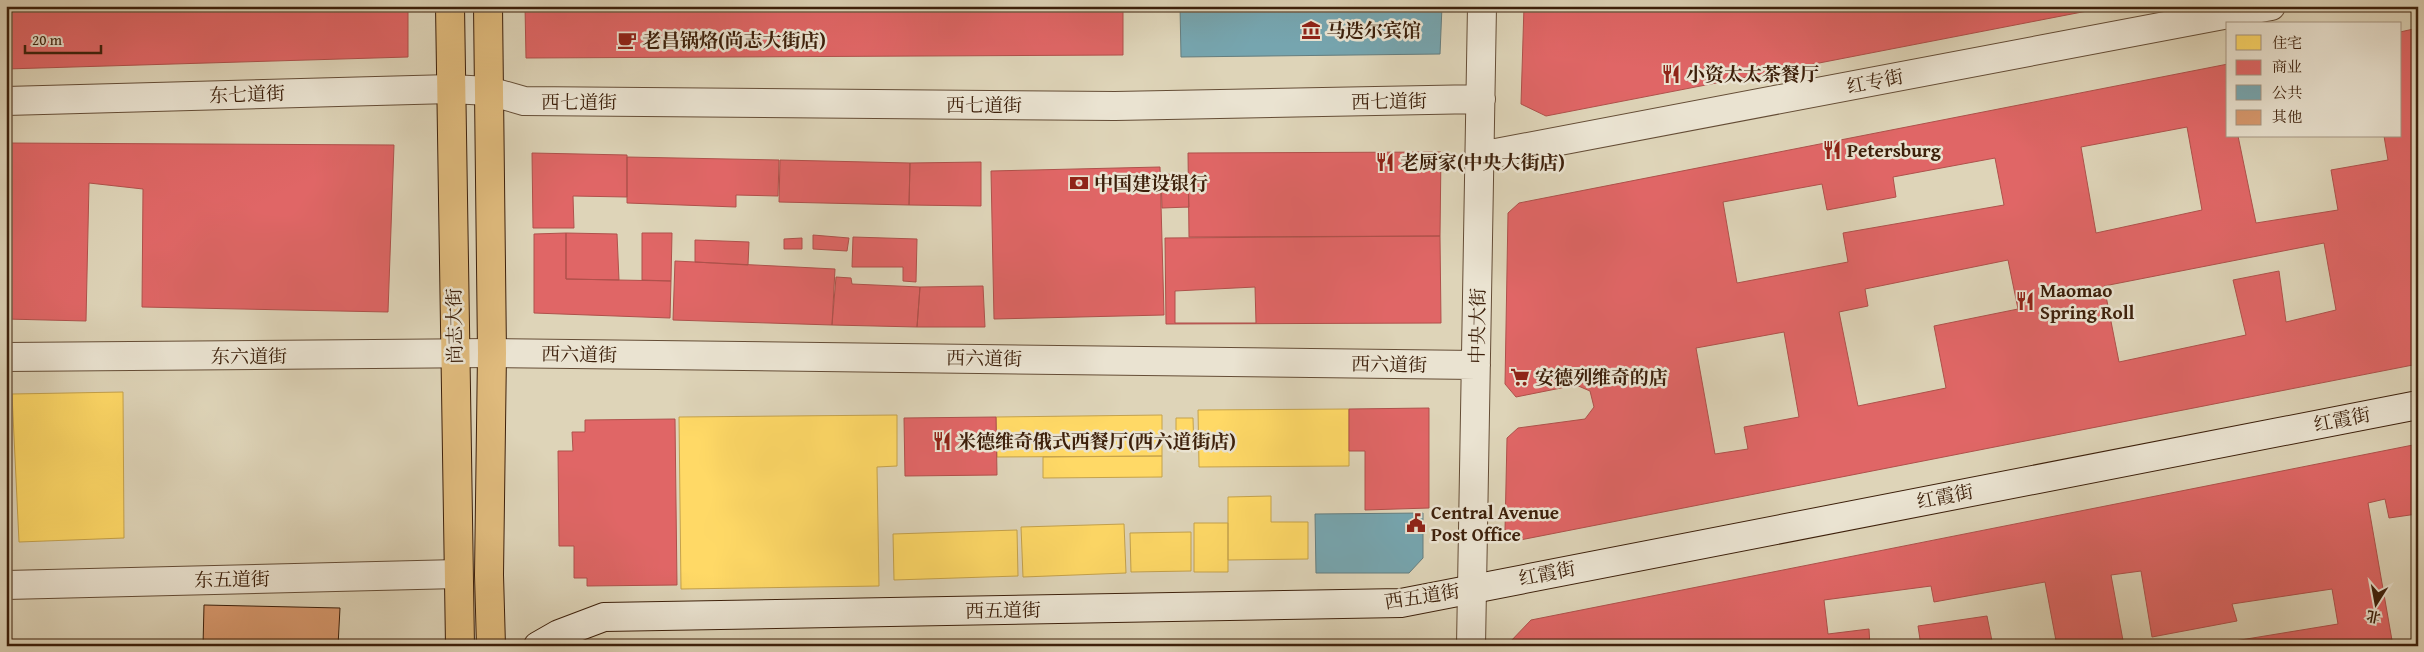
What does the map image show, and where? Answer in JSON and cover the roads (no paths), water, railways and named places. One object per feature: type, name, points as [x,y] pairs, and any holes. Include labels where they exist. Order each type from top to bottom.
[{"type":"main road","name":"尚志大街","points":[[450,6],[460,646]]},
{"type":"main road","name":"尚志大街","points":[[488,6],[492,353],[489,565],[491,646]]},
{"type":"street","name":"中央大街","points":[[1471,646],[1482,6]]},
{"type":"street","name":"红专街","points":[[1480,156],[2271,6]]},
{"type":"street","name":"东七道街","points":[[6,101],[451,89],[489,91]]},
{"type":"street","name":"西七道街","points":[[489,91],[524,101],[1115,106],[1481,99]]},
{"type":"street","name":"东六道街","points":[[6,357],[455,355],[492,353]]},
{"type":"street","name":"西六道街","points":[[492,353],[1476,365]]},
{"type":"street","name":"红霞街","points":[[1472,588],[2418,405]]},
{"type":"street","name":"东五道街","points":[[6,584],[458,574]]},
{"type":"street","name":"西五道街","points":[[538,646],[559,634],[604,617],[1401,603],[1472,588]]},
{"type":"place","name":"马迭尔宾馆","points":[[1311,30]]},
{"type":"place","name":"老昌锅烙(尚志大街店)","points":[[627,40]]},
{"type":"place","name":"小资太太茶餐厅","points":[[1671,74]]},
{"type":"place","name":"Petersburg","points":[[1832,150]]},
{"type":"place","name":"老厨家(中央大街店)","points":[[1385,162]]},
{"type":"place","name":"中国建设银行","points":[[1079,183]]},
{"type":"place","name":"Maomao Spring Roll","points":[[2025,301]]},
{"type":"place","name":"安德列维奇的店","points":[[1520,377]]},
{"type":"place","name":"米德维奇俄式西餐厅(西六道街店)","points":[[942,441]]},
{"type":"place","name":"Central Avenue Post Office","points":[[1416,523]]}]
